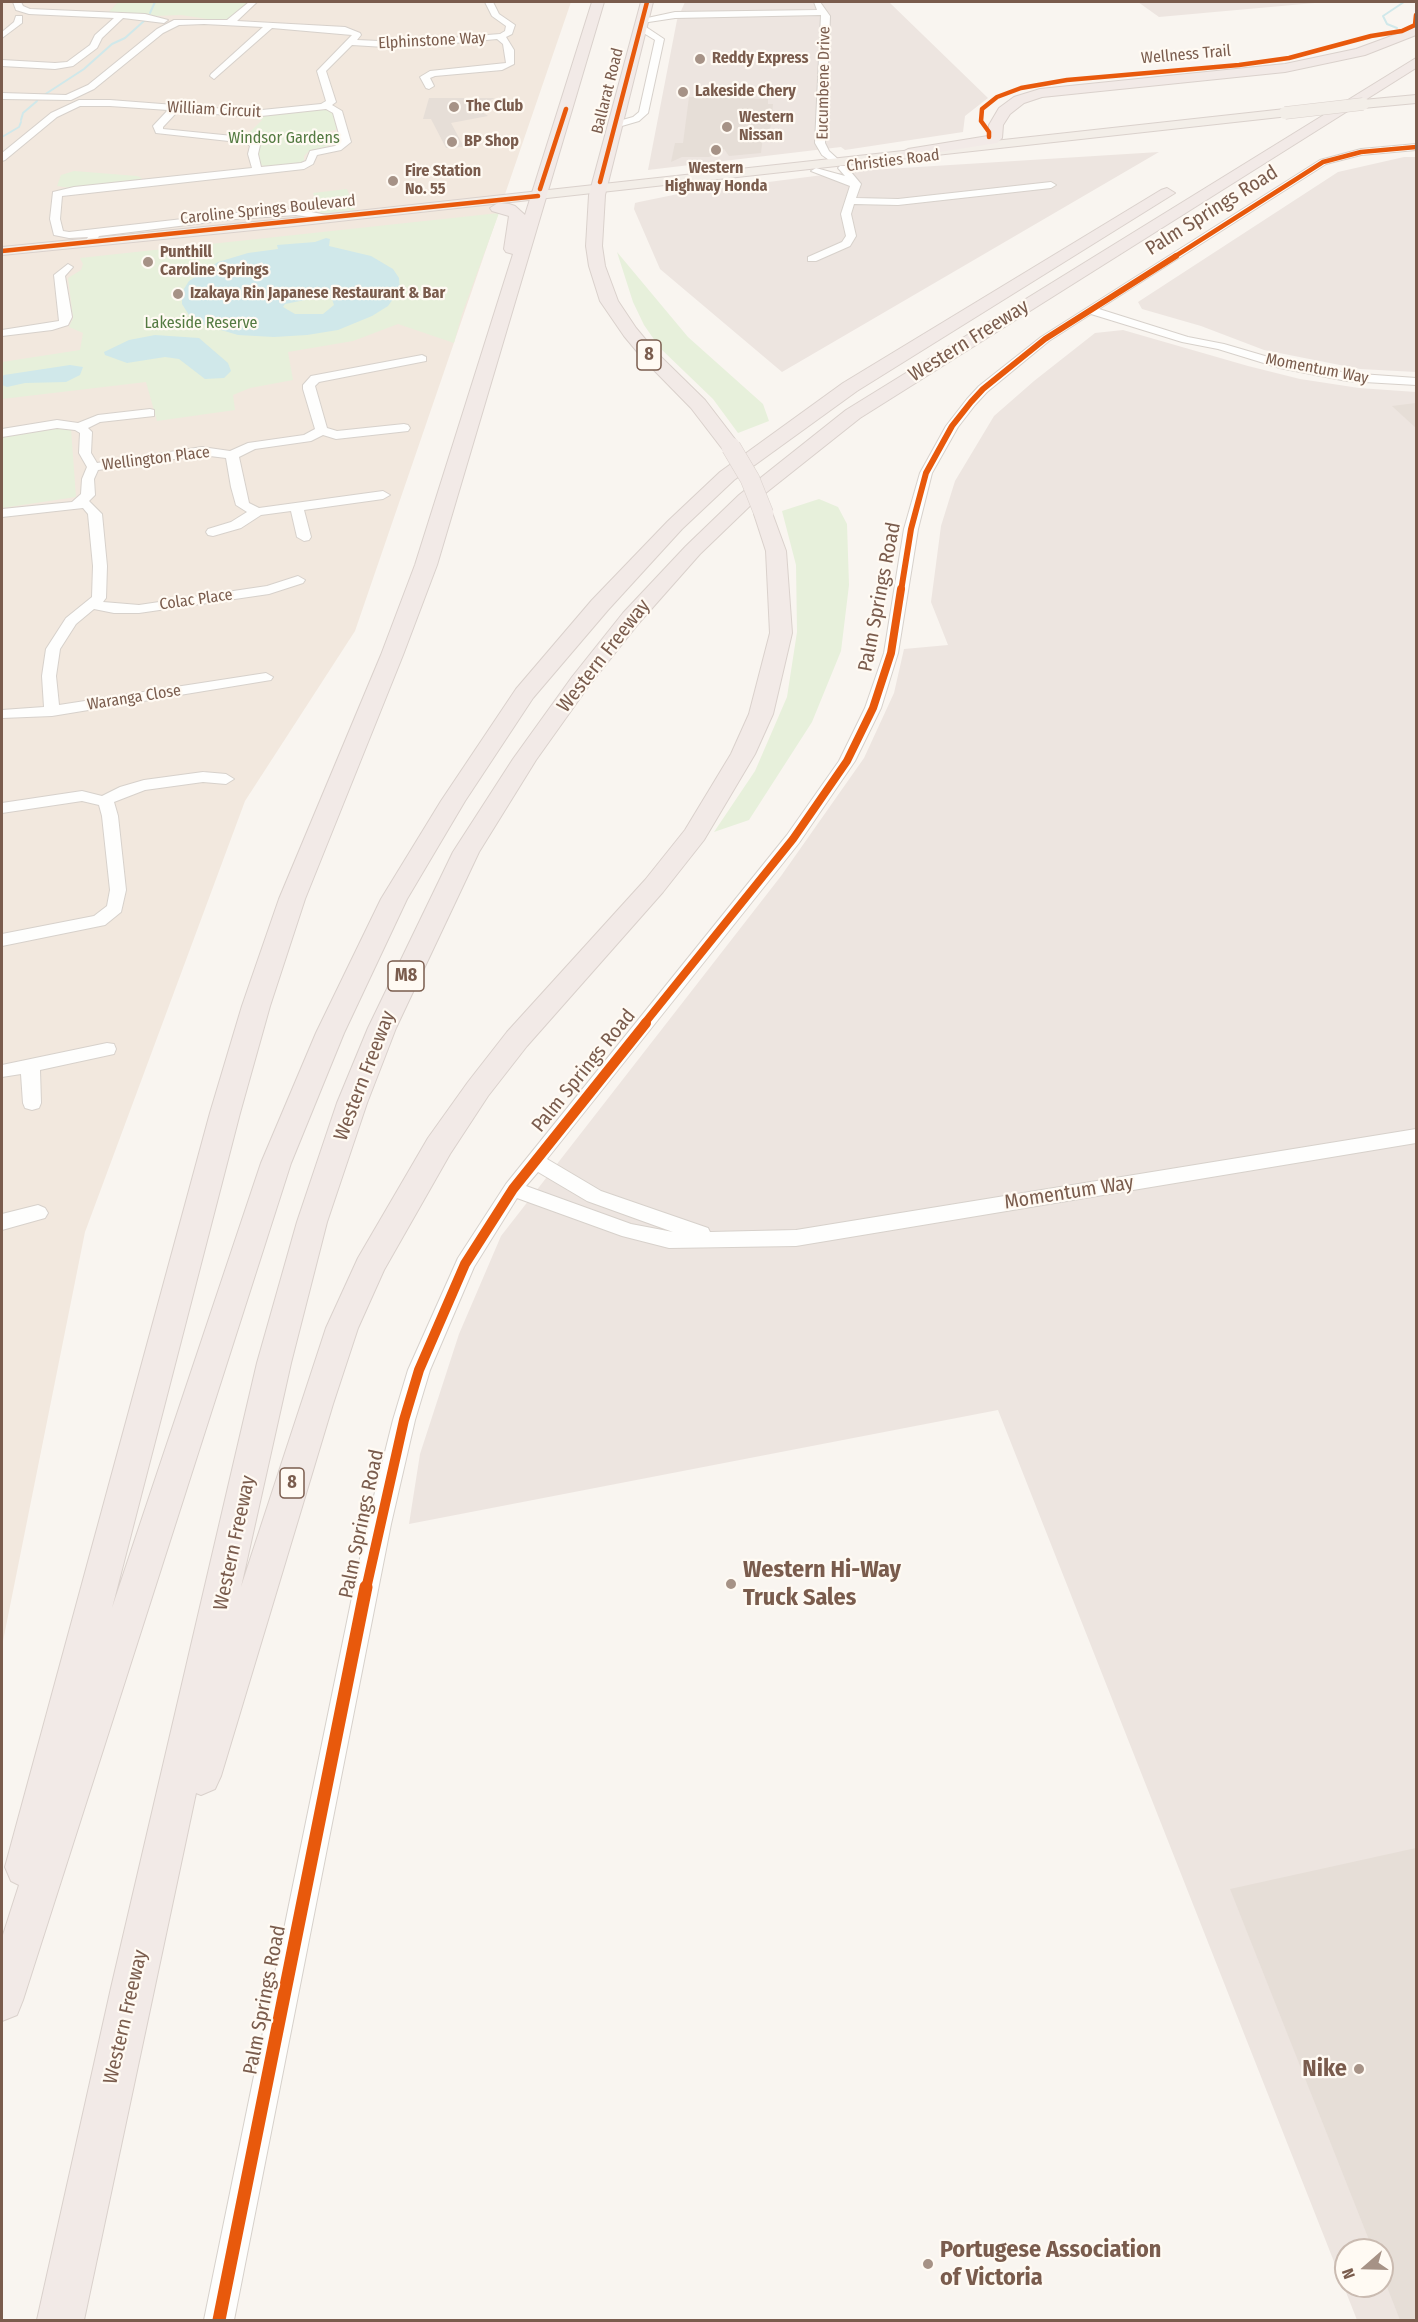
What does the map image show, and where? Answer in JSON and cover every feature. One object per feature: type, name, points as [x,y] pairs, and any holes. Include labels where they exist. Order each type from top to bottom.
[{"type":"highway","name":"Ballarat Road","points":[[2,1957],[225,1113],[256,1006],[292,899],[392,655],[426,565],[598,2]]},
{"type":"highway","name":"Ballarat Road","points":[[598,192],[647,2]]},
{"type":"highway","points":[[908,153],[990,141],[995,138],[998,120],[1004,111],[1013,103],[1040,93],[1285,68],[1360,52],[1416,31]]},
{"type":"highway","name":"Western Freeway","points":[[2,2000],[276,1163],[330,1033],[394,899],[453,801],[524,694],[600,604],[675,525],[727,476],[766,446],[850,387],[939,330],[1416,42]]},
{"type":"highway","name":"Western Freeway","points":[[60,2320],[274,1363],[312,1222],[352,1103],[381,1028],[466,852],[525,759],[580,682],[631,618],[693,550],[746,498],[853,414],[1416,62]]},
{"type":"highway","points":[[998,120],[1008,135],[1018,141]]},
{"type":"highway","name":"8","points":[[69,2320],[202,1770],[342,1328],[369,1267],[400,1211],[471,1098],[517,1040],[654,886],[695,834],[743,754],[761,714],[782,633],[776,551],[750,479],[731,447],[698,404],[650,356],[609,301],[602,284],[594,246],[598,192]]},
{"type":"highway","points":[[498,207],[509,209],[517,215],[512,254],[512,285]]},
{"type":"main road","name":"Christies Road","points":[[598,192],[816,171],[861,159],[908,153],[1416,99]]},
{"type":"main road","name":"Christies Road","points":[[598,192],[651,183],[1108,135],[1189,123]]},
{"type":"main road","points":[[1018,141],[1108,135]]},
{"type":"main road","points":[[749,172],[807,162],[823,148],[835,154],[861,159]]},
{"type":"main road","points":[[609,149],[618,168],[634,178],[651,183]]},
{"type":"main road","name":"Caroline Springs Boulevard","points":[[2,252],[92,238],[200,236],[328,218],[369,218],[465,202],[539,194],[598,192]]},
{"type":"main road","name":"Caroline Springs Boulevard","points":[[2,262],[200,236],[498,207],[539,194]]},
{"type":"main road","points":[[2,252],[2,262]]},
{"type":"street","points":[[16,2],[17,6],[24,10],[352,31],[357,35],[321,71],[331,102],[327,106],[336,110],[342,121],[341,127],[346,140],[344,145],[315,152],[310,155],[310,162],[304,166],[74,190],[57,194],[55,219],[58,233],[92,238]]},
{"type":"street","points":[[21,2],[27,8],[54,11]]},
{"type":"street","points":[[229,23],[253,2]]},
{"type":"street","points":[[376,2],[383,2]]},
{"type":"street","name":"Elphinstone Way","points":[[350,42],[400,45],[500,37],[509,32],[511,25],[496,16],[489,2]]},
{"type":"street","points":[[647,2],[653,9],[675,15]]},
{"type":"street","name":"Eucumbene Drive","points":[[815,2],[825,12],[823,148],[854,179],[855,187]]},
{"type":"street","points":[[98,14],[112,4]]},
{"type":"street","points":[[641,23],[675,15],[825,12]]},
{"type":"street","points":[[2,63],[55,66],[68,64],[94,46],[98,37],[125,16]]},
{"type":"street","points":[[2,35],[18,23],[19,18]]},
{"type":"street","points":[[2,158],[173,20]]},
{"type":"street","points":[[615,125],[636,119],[644,113],[660,39],[641,23]]},
{"type":"street","points":[[214,76],[269,26]]},
{"type":"street","points":[[429,86],[425,77],[433,73],[510,64],[510,50],[507,43],[500,37]]},
{"type":"street","points":[[54,116],[91,87]]},
{"type":"street","name":"William Circuit","points":[[2,96],[262,114],[327,106]]},
{"type":"street","points":[[176,108],[158,126],[159,131],[250,140],[255,145],[253,154],[257,170]]},
{"type":"street","name":"Palm Springs Road","points":[[219,2320],[379,1524],[404,1420],[419,1370],[465,1264],[513,1189],[534,1161],[793,839],[847,761],[873,708],[891,653],[917,500],[926,473],[952,426],[982,389],[1023,354],[1093,307],[1323,162],[1361,152],[1416,147]]},
{"type":"street","points":[[812,259],[840,248],[850,240],[846,214],[855,187],[842,178],[816,171]]},
{"type":"street","points":[[850,201],[898,202],[1051,185]]},
{"type":"street","name":"Caroline Springs Boulevard","points":[[92,238],[291,212],[328,218]]},
{"type":"street","points":[[2,333],[52,327],[64,323],[66,317],[59,275],[68,267]]},
{"type":"street","name":"Momentum Way","points":[[1093,307],[1186,340],[1220,346],[1318,372],[1416,382]]},
{"type":"street","points":[[322,430],[309,385],[315,379],[422,359]]},
{"type":"street","points":[[79,427],[98,419],[150,413]]},
{"type":"street","points":[[2,433],[57,424],[79,427],[86,432],[85,453],[93,467],[88,479],[88,495],[81,502],[53,509],[2,513]]},
{"type":"street","name":"Wellington Place","points":[[93,467],[202,451],[232,455],[252,446],[307,438],[322,430],[336,435],[404,428]]},
{"type":"street","points":[[232,455],[237,487],[243,505],[257,512]]},
{"type":"street","points":[[213,532],[236,525],[257,512],[383,495]]},
{"type":"street","points":[[52,711],[49,676],[52,649],[71,621],[99,598],[95,514],[88,505],[81,502]]},
{"type":"street","points":[[297,508],[304,537]]},
{"type":"street","name":"Colac Place","points":[[92,604],[114,609],[139,609],[269,590],[298,580]]},
{"type":"street","name":"Waranga Close","points":[[2,714],[52,711],[266,677]]},
{"type":"street","points":[[104,801],[126,790],[144,785],[203,777],[226,779]]},
{"type":"street","points":[[2,808],[82,796],[104,801],[108,805],[110,816],[118,890],[114,908],[99,921],[2,940]]},
{"type":"street","points":[[2,1071],[107,1049]]},
{"type":"street","points":[[30,1065],[32,1103]]},
{"type":"street","name":"Momentum Way","points":[[513,1189],[629,1231],[669,1240],[796,1238],[1416,1136]]},
{"type":"street","name":"Momentum Way","points":[[534,1161],[594,1196],[721,1240]]},
{"type":"street","points":[[2,1222],[38,1213]]},
{"type":"shaded area","points":[[2,2],[571,2],[355,631],[245,801],[85,1232],[2,1646]]},
{"type":"shaded area","points":[[685,2],[904,2],[890,3],[988,98],[965,116],[963,132],[845,150],[841,147],[648,170],[677,20]]},
{"type":"shaded area","points":[[1138,2],[1326,2],[1159,17]]},
{"type":"shaded area","points":[[1159,152],[782,372],[660,269],[634,209],[635,203],[683,193],[854,171]]},
{"type":"shaded area","points":[[1404,157],[1416,157],[1416,372],[1360,369],[1264,350],[1201,326],[1142,309],[1138,302],[1338,172]]},
{"type":"shaded area","points":[[1123,330],[1300,379],[1359,388],[1416,392],[1416,2320],[1357,2320],[1348,2298],[1394,2298],[1394,2238],[1334,2238],[1334,2262],[998,1410],[409,1524],[420,1454],[459,1334],[501,1236],[781,876],[864,758],[894,693],[904,649],[948,645],[931,602],[941,526],[955,481],[994,416],[1095,333]]},
{"type":"green space","points":[[118,2],[250,2],[229,19],[221,21],[181,15],[155,16],[109,12]]},
{"type":"green space","name":"Windsor Gardens","points":[[326,109],[332,111],[336,122],[336,130],[329,131],[330,135],[338,135],[339,143],[309,151],[304,156],[304,161],[299,164],[267,167],[261,165],[257,153],[246,136],[262,120],[254,119],[257,116]]},
{"type":"green space","points":[[74,171],[142,178],[139,181],[70,188],[57,186],[61,175]]},
{"type":"green space","points":[[347,189],[355,210],[320,214],[313,193]]},
{"type":"green space","name":"Lakeside Reserve","points":[[499,213],[462,314],[454,343],[398,324],[353,341],[288,352],[293,380],[250,388],[233,395],[235,410],[157,421],[146,382],[2,399],[2,362],[80,350],[83,333],[69,327],[73,318],[68,278],[81,270],[83,264],[80,258]]},
{"type":"green space","points":[[617,252],[688,337],[763,404],[769,421],[738,433],[713,399],[660,348],[644,325],[633,302]]},
{"type":"green space","points":[[71,429],[76,497],[2,508],[2,437]]},
{"type":"green space","points":[[819,499],[838,507],[847,524],[849,585],[841,651],[812,722],[749,820],[714,832],[755,771],[787,697],[797,632],[796,565],[782,511]]},
{"type":"water","points":[[330,239],[329,246],[371,256],[393,269],[399,278],[400,289],[388,306],[372,316],[338,330],[307,335],[274,337],[238,335],[204,325],[189,315],[182,304],[182,292],[189,281],[218,262],[248,253],[278,249],[277,245]],"holes":[[[325,296],[332,299],[334,305],[323,314],[295,314],[283,307],[285,304]]]},
{"type":"water","points":[[155,335],[199,338],[228,363],[231,371],[224,378],[205,379],[179,359],[165,357],[127,363],[105,355],[104,352],[129,340]]},
{"type":"water","points":[[70,365],[83,367],[80,375],[66,382],[25,383],[7,387],[2,385],[4,375]]},
{"type":"building","points":[[689,97],[768,99],[768,104],[773,104],[771,125],[769,136],[763,136],[761,153],[729,156],[724,149],[709,157],[682,157],[671,162],[675,143],[683,143]]},
{"type":"building","name":"The Club","points":[[429,98],[495,98],[475,107],[488,116],[451,123],[464,147],[446,148],[431,119],[423,119]]},
{"type":"building","points":[[1416,403],[1416,428],[1392,406]]},
{"type":"building","name":"Nike","points":[[1416,1848],[1416,2320],[1400,2320],[1391,2298],[1394,2298],[1394,2238],[1368,2238],[1230,1889]]},
{"type":"waterway","points":[[150,13],[155,2]]},
{"type":"waterway","points":[[1397,28],[1387,24],[1383,16],[1404,2]]},
{"type":"waterway","points":[[44,95],[84,69],[112,44],[125,38],[144,21]]},
{"type":"waterway","points":[[21,120],[23,113],[37,101]]},
{"type":"waterway","points":[[2,137],[19,127],[21,122]]},
{"type":"cycle path","points":[[600,182],[647,2]]},
{"type":"cycle path","name":"Wellness Trail","points":[[989,137],[989,132],[981,121],[982,109],[997,97],[1021,88],[1067,80],[1239,65],[1289,58],[1371,36],[1402,31],[1415,25],[1416,15]]},
{"type":"cycle path","points":[[540,189],[566,109]]},
{"type":"cycle path","points":[[219,2320],[379,1524],[404,1420],[419,1370],[465,1264],[513,1189],[793,839],[847,761],[873,708],[891,653],[911,529],[926,473],[952,426],[971,402],[983,389],[1045,339],[1323,162],[1361,152],[1416,147]]},
{"type":"cycle path","points":[[2,251],[538,196]]},
{"type":"place","name":"Reddy Express","points":[[700,59]]},
{"type":"place","name":"Lakeside Chery","points":[[683,92]]},
{"type":"place","name":"The Club","points":[[454,107]]},
{"type":"place","name":"Western Nissan","points":[[727,127]]},
{"type":"place","name":"BP Shop","points":[[452,142]]},
{"type":"place","name":"Western Highway Honda","points":[[716,150]]},
{"type":"place","name":"Fire Station No. 55","points":[[393,181]]},
{"type":"place","name":"Punthill Caroline Springs","points":[[148,262]]},
{"type":"place","name":"Izakaya Rin Japanese Restaurant & Bar","points":[[178,294]]},
{"type":"place","name":"Western Hi-Way Truck Sales","points":[[731,1584]]},
{"type":"place","name":"Nike","points":[[1359,2069]]},
{"type":"place","name":"Portugese Association of Victoria","points":[[928,2264]]}]
